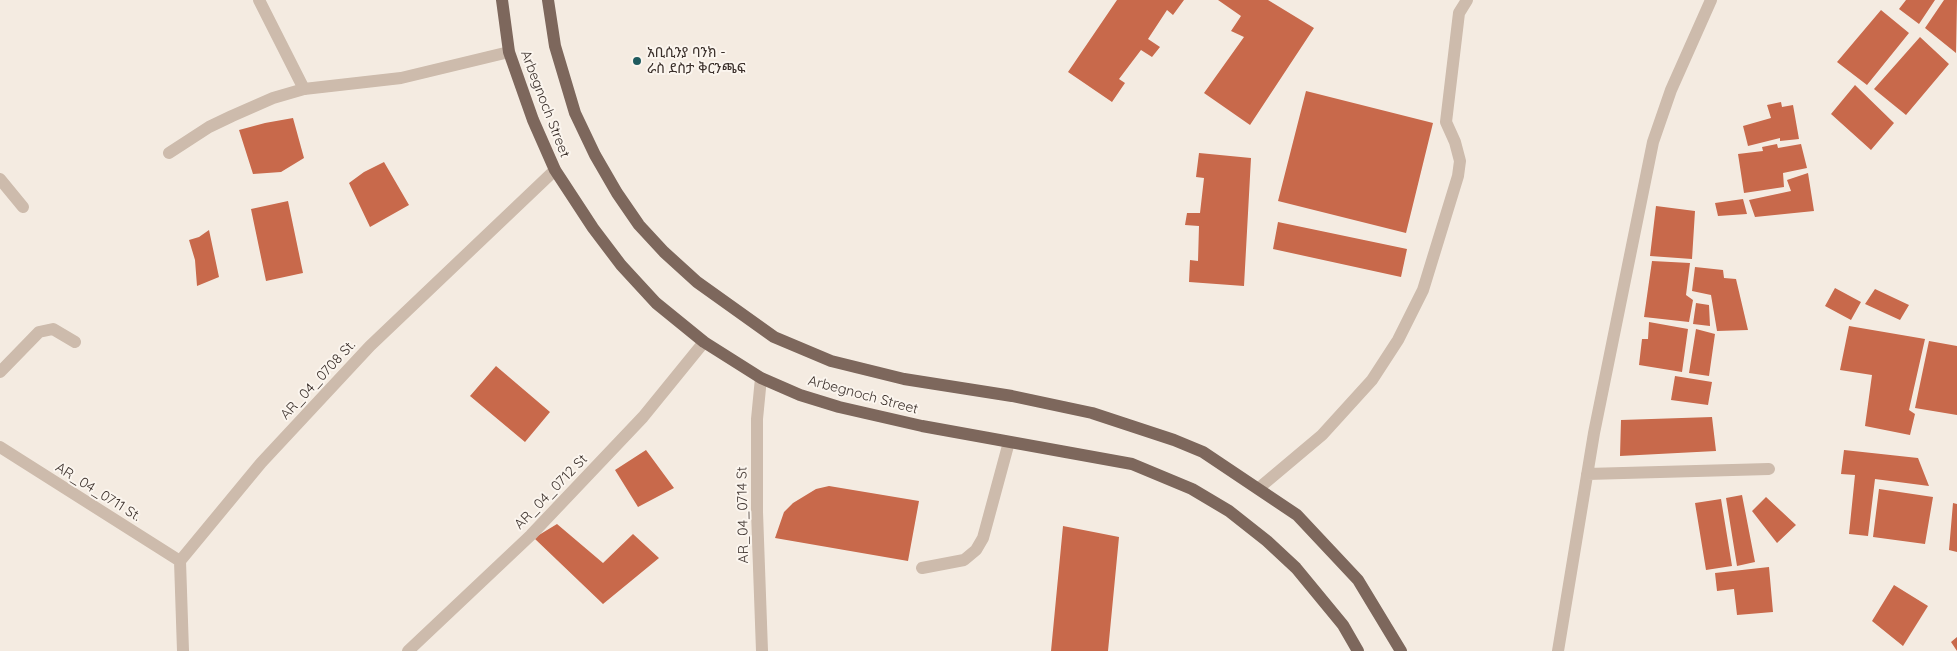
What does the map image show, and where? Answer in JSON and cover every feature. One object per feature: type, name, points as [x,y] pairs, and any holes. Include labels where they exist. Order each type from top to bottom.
[{"type":"main road","name":"Arbegnoch Street","points":[[502,0],[509,52],[533,120],[555,170],[593,228],[621,265],[656,303],[704,342],[761,378],[800,395],[839,407],[922,426],[1132,464],[1192,489],[1229,511],[1267,541],[1296,568],[1344,625],[1358,651]]},
{"type":"main road","name":"Arbegnoch Street","points":[[548,0],[555,46],[575,113],[595,155],[639,225],[697,282],[774,337],[832,361],[862,370],[1012,396],[1092,413],[1174,440],[1203,452],[1297,515],[1358,580],[1401,651]]},
{"type":"street","points":[[259,0],[304,89]]},
{"type":"street","points":[[1259,488],[1322,435],[1372,380],[1398,340],[1423,290],[1458,176],[1460,161],[1455,142],[1446,122],[1459,14],[1467,0]]},
{"type":"street","points":[[1558,651],[1587,474],[1653,142],[1671,90],[1711,0]]},
{"type":"street","points":[[169,153],[209,127],[273,98],[304,89],[401,78],[509,52]]},
{"type":"street","name":"AR_04_0708 St.","points":[[180,561],[261,463],[370,346],[555,170]]},
{"type":"street","points":[[0,180],[23,207]]},
{"type":"street","points":[[0,372],[40,332],[53,329],[75,342]]},
{"type":"street","name":"AR_04_0712 St","points":[[408,651],[531,535],[642,417],[704,342]]},
{"type":"street","name":"AR_04_0714 St","points":[[761,378],[757,438],[762,651]]},
{"type":"street","points":[[922,568],[964,560],[976,550],[983,538],[1009,442]]},
{"type":"street","name":"AR_04_0711 St.","points":[[0,447],[180,561]]},
{"type":"street","points":[[1587,474],[1769,468]]},
{"type":"street","points":[[180,561],[183,651]]},
{"type":"building","points":[[1117,0],[1184,0],[1173,15],[1167,10],[1148,39],[1160,47],[1152,57],[1141,50],[1119,79],[1125,83],[1112,102],[1068,72]]},
{"type":"building","points":[[1218,0],[1268,0],[1314,28],[1250,125],[1204,93],[1244,37],[1231,31],[1241,16]]},
{"type":"building","points":[[1906,0],[1935,0],[1919,24],[1899,9]]},
{"type":"building","points":[[1944,0],[1957,0],[1956,53],[1925,28]]},
{"type":"building","points":[[1881,10],[1909,33],[1867,85],[1837,62]]},
{"type":"building","points":[[1920,37],[1949,64],[1906,115],[1874,89]]},
{"type":"building","points":[[1855,85],[1894,123],[1871,150],[1831,114]]},
{"type":"building","points":[[1306,91],[1433,123],[1406,233],[1278,201]]},
{"type":"building","points":[[1781,102],[1782,107],[1793,105],[1799,139],[1780,141],[1780,138],[1748,146],[1743,126],[1771,118],[1767,105]]},
{"type":"building","points":[[293,118],[304,158],[281,172],[253,174],[239,130]]},
{"type":"building","points":[[1777,144],[1778,148],[1801,144],[1807,168],[1783,173],[1784,187],[1744,193],[1738,154],[1763,151],[1762,147]]},
{"type":"building","points":[[1199,153],[1251,158],[1244,286],[1189,282],[1190,260],[1198,261],[1199,226],[1185,225],[1187,213],[1200,213],[1204,178],[1196,177]]},
{"type":"building","points":[[384,162],[409,205],[370,227],[349,183],[364,172]]},
{"type":"building","points":[[1808,173],[1814,211],[1755,217],[1749,200],[1791,191],[1787,180]]},
{"type":"building","points":[[1743,199],[1747,214],[1718,216],[1715,203]]},
{"type":"building","points":[[288,201],[303,273],[266,281],[251,209]]},
{"type":"building","points":[[1656,206],[1695,211],[1692,259],[1650,256]]},
{"type":"building","points":[[1278,222],[1407,249],[1401,277],[1273,249]]},
{"type":"building","points":[[209,230],[219,277],[197,286],[195,260],[189,240],[199,237]]},
{"type":"building","points":[[1652,261],[1690,263],[1686,295],[1693,300],[1689,322],[1644,317]]},
{"type":"building","points":[[1695,267],[1723,270],[1724,278],[1736,279],[1748,330],[1717,331],[1711,295],[1692,291]]},
{"type":"building","points":[[1835,288],[1861,302],[1851,320],[1825,306]]},
{"type":"building","points":[[1875,289],[1909,305],[1900,320],[1865,304]]},
{"type":"building","points":[[1696,303],[1709,305],[1710,326],[1693,324]]},
{"type":"building","points":[[1649,322],[1688,329],[1682,372],[1639,365],[1642,339],[1648,339]]},
{"type":"building","points":[[1849,326],[1925,339],[1909,410],[1915,414],[1910,435],[1865,426],[1872,375],[1840,370]]},
{"type":"building","points":[[1696,329],[1715,334],[1709,376],[1689,373]]},
{"type":"building","points":[[1929,341],[1957,346],[1957,415],[1915,408]]},
{"type":"building","points":[[496,366],[550,412],[525,442],[470,396]]},
{"type":"building","points":[[1675,376],[1712,382],[1708,405],[1671,400]]},
{"type":"building","points":[[1712,417],[1716,451],[1620,456],[1621,420]]},
{"type":"building","points":[[646,450],[674,488],[638,507],[615,470]]},
{"type":"building","points":[[1844,450],[1918,458],[1929,486],[1875,479],[1868,536],[1849,534],[1855,475],[1841,474]]},
{"type":"building","points":[[829,486],[919,501],[908,561],[775,538],[784,512],[793,503],[816,489]]},
{"type":"building","points":[[1879,489],[1933,497],[1925,544],[1873,537]]},
{"type":"building","points":[[1742,495],[1755,562],[1737,566],[1726,498]]},
{"type":"building","points":[[1766,497],[1796,525],[1777,543],[1752,511]]},
{"type":"building","points":[[1721,499],[1732,566],[1706,570],[1695,503]]},
{"type":"building","points":[[1953,503],[1957,504],[1957,552],[1949,550]]},
{"type":"building","points":[[557,524],[603,563],[633,534],[659,558],[603,604],[534,538]]},
{"type":"building","points":[[1063,526],[1119,537],[1108,651],[1051,651]]},
{"type":"building","points":[[1769,567],[1773,612],[1737,615],[1734,589],[1717,591],[1715,573]]},
{"type":"building","points":[[1894,585],[1928,606],[1903,646],[1872,621]]},
{"type":"building","points":[[1957,637],[1957,651],[1951,642]]},
{"type":"place","name":"አቢሲንያ ባንክ - ራስ ደስታ ቅርንጫፍ","points":[[637,61]]}]
